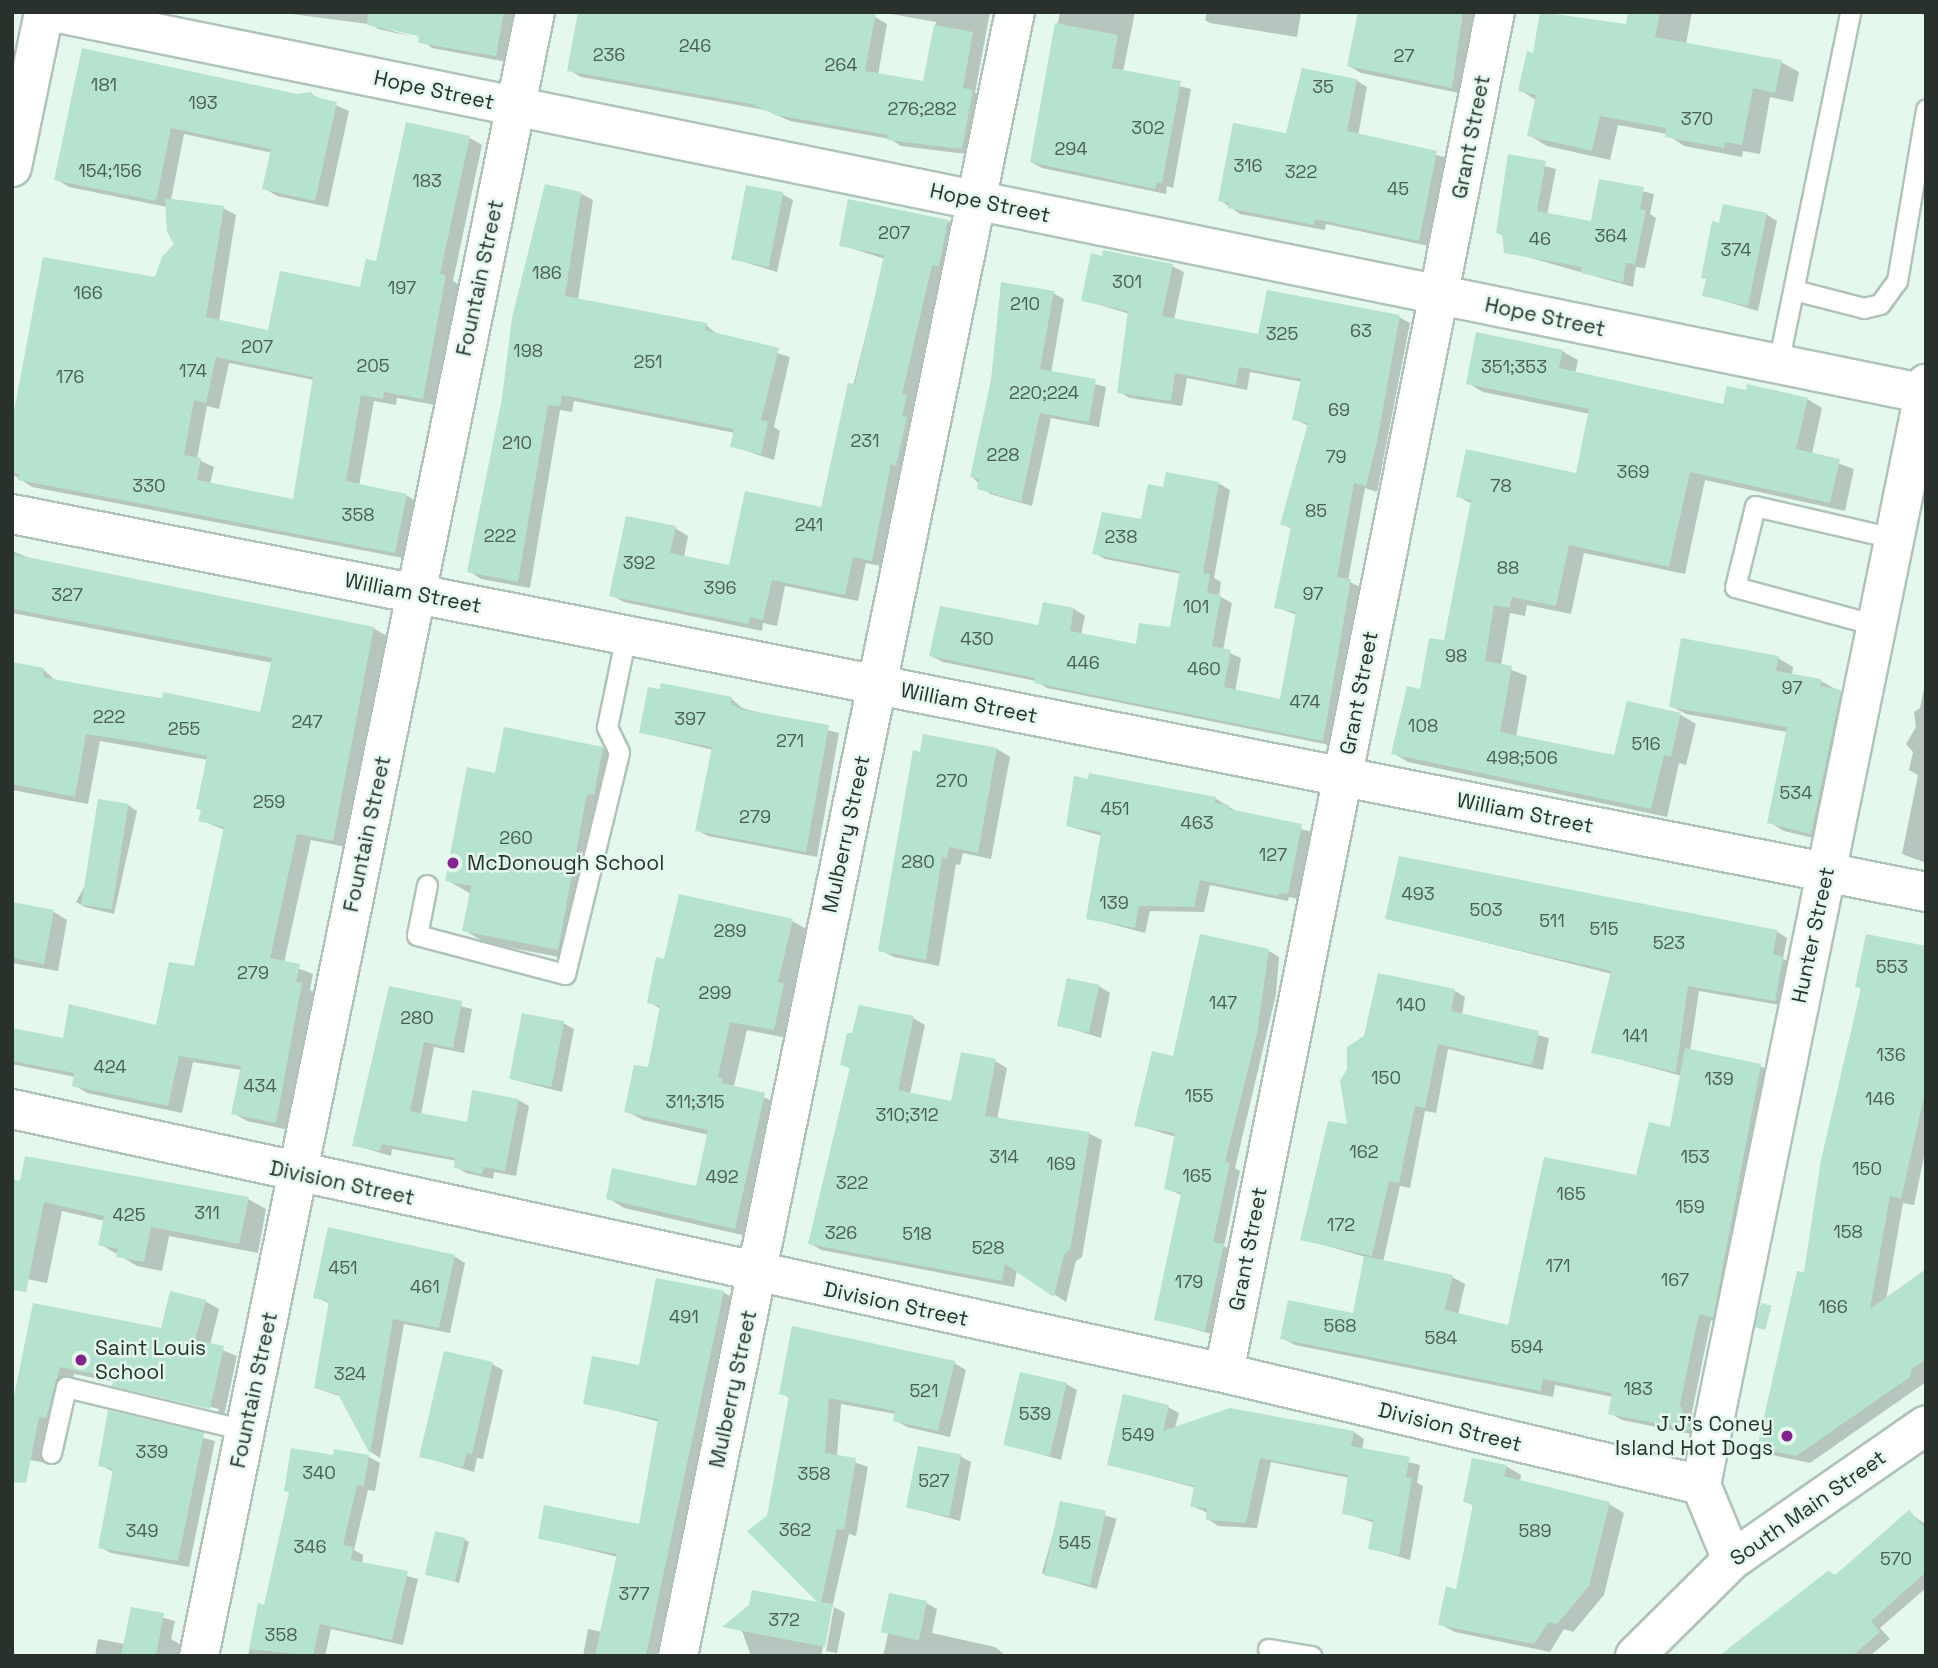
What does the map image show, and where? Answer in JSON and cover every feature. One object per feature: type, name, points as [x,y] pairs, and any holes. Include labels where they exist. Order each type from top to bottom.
[{"type":"street","points":[[13,161],[44,12]]},
{"type":"street","name":"Hope Street","points":[[53,12],[1779,364],[1925,391]]},
{"type":"street","name":"Fountain Street","points":[[199,1656],[535,12]]},
{"type":"street","name":"Mulberry Street","points":[[678,1656],[1016,12]]},
{"type":"street","name":"Grant Street","points":[[1224,1373],[1495,12]]},
{"type":"street","name":"Hunter Street","points":[[1701,1485],[1925,391]]},
{"type":"street","name":"William Street","points":[[12,514],[1926,892]]},
{"type":"street","name":"Division Street","points":[[12,1109],[298,1174],[1224,1373],[1701,1485]]},
{"type":"street","name":"South Main Street","points":[[1636,1656],[1731,1560],[1926,1425]]},
{"type":"street","points":[[1701,1485],[1731,1560]]},
{"type":"lane","points":[[1779,364],[1850,12]]},
{"type":"lane","points":[[1794,290],[1864,308],[1880,304],[1896,281],[1926,108]]},
{"type":"lane","points":[[1876,625],[1735,587],[1755,506],[1894,538]]},
{"type":"lane","points":[[427,885],[416,935],[565,974],[619,752],[607,727],[626,635]]},
{"type":"lane","points":[[51,1453],[65,1387],[245,1430]]},
{"type":"lane","points":[[1268,1649],[1311,1656]]},
{"type":"building","points":[[368,12],[504,12],[496,56],[418,43],[419,36],[367,25]]},
{"type":"building","points":[[578,12],[876,12],[865,71],[923,81],[934,25],[973,32],[963,88],[973,90],[962,149],[887,140],[888,135],[776,115],[751,104],[567,71]]},
{"type":"building","points":[[1358,12],[1463,12],[1452,88],[1347,66]]},
{"type":"building","points":[[1540,12],[1626,24],[1628,12],[1660,12],[1655,37],[1782,60],[1775,93],[1753,88],[1742,145],[1725,142],[1724,148],[1665,137],[1666,128],[1600,116],[1592,151],[1527,136],[1536,95],[1518,91],[1527,51],[1533,53]]},
{"type":"building","points":[[1055,23],[1118,35],[1112,68],[1181,81],[1162,183],[1157,182],[1155,189],[1030,162]]},
{"type":"building","points":[[82,48],[297,94],[311,92],[315,97],[337,102],[315,201],[262,189],[271,149],[171,128],[156,201],[54,180]]},
{"type":"building","points":[[1302,68],[1357,79],[1347,131],[1437,151],[1419,241],[1315,219],[1314,225],[1228,208],[1229,203],[1218,201],[1233,123],[1286,133]]},
{"type":"building","points":[[406,122],[470,136],[440,274],[446,275],[423,399],[384,392],[383,399],[361,395],[346,481],[407,494],[395,553],[18,480],[19,474],[12,473],[12,422],[43,257],[155,277],[162,257],[174,244],[167,232],[165,198],[224,206],[206,317],[268,330],[280,271],[360,287],[366,259],[376,261]],"holes":[[[216,357],[313,377],[293,499],[197,480],[201,458],[184,455],[194,400],[206,403]]]},
{"type":"building","points":[[1508,154],[1546,161],[1537,211],[1591,221],[1599,179],[1644,187],[1640,209],[1646,210],[1635,264],[1626,263],[1623,282],[1581,273],[1582,267],[1504,253],[1502,234],[1496,233]]},
{"type":"building","points":[[545,184],[581,192],[565,296],[707,323],[705,330],[779,348],[761,420],[768,422],[761,454],[730,447],[734,429],[562,395],[560,406],[548,405],[518,582],[467,572],[502,398],[512,318]]},
{"type":"building","points":[[746,185],[783,192],[769,267],[731,260]]},
{"type":"building","points":[[848,199],[948,220],[939,266],[932,265],[902,394],[907,395],[902,416],[907,417],[896,466],[891,464],[872,561],[853,557],[845,595],[772,580],[763,620],[750,617],[749,624],[609,596],[626,516],[676,526],[670,553],[729,565],[745,491],[821,507],[848,383],[855,384],[884,255],[839,246]]},
{"type":"building","points":[[1723,204],[1767,213],[1748,306],[1702,296],[1706,279],[1701,278],[1712,221],[1719,223]]},
{"type":"building","points":[[1103,250],[1173,264],[1162,316],[1258,334],[1267,290],[1400,315],[1377,442],[1366,486],[1354,483],[1337,577],[1351,579],[1323,741],[1034,683],[1035,678],[929,656],[940,606],[1038,625],[1043,602],[1074,608],[1070,631],[1136,644],[1139,623],[1170,627],[1180,571],[1092,554],[1102,512],[1141,519],[1148,484],[1163,487],[1166,472],[1219,482],[1203,573],[1210,574],[1207,593],[1221,595],[1212,646],[1231,650],[1224,687],[1280,699],[1296,612],[1274,608],[1291,527],[1280,525],[1308,423],[1292,420],[1301,379],[1239,367],[1236,385],[1175,373],[1171,401],[1117,393],[1128,311],[1081,301],[1091,253],[1102,256]]},
{"type":"building","points":[[1001,282],[1054,291],[1040,369],[1096,379],[1089,422],[1040,413],[1021,502],[977,489],[979,479],[970,477],[991,380]]},
{"type":"building","points":[[1476,332],[1563,350],[1559,368],[1723,404],[1727,386],[1746,390],[1747,384],[1808,398],[1796,449],[1840,459],[1830,503],[1690,472],[1669,567],[1569,545],[1556,606],[1512,597],[1509,608],[1494,605],[1485,661],[1512,666],[1500,732],[1614,755],[1627,701],[1681,713],[1671,757],[1664,755],[1651,809],[1391,754],[1407,686],[1420,689],[1429,638],[1444,640],[1471,500],[1456,497],[1466,449],[1576,473],[1589,409],[1466,384]]},
{"type":"building","points":[[12,554],[374,627],[333,841],[297,834],[270,958],[300,964],[296,982],[302,983],[276,1123],[231,1114],[241,1066],[179,1056],[168,1106],[72,1086],[74,1073],[12,1061],[12,1028],[63,1038],[69,1004],[156,1025],[169,962],[194,966],[224,827],[198,821],[201,810],[196,809],[207,756],[144,743],[86,734],[75,797],[12,784],[12,662],[44,668],[43,677],[162,699],[163,692],[260,712],[272,658],[12,609]]},
{"type":"building","points":[[1681,638],[1779,656],[1776,671],[1821,679],[1820,686],[1841,690],[1811,834],[1767,823],[1787,727],[1669,707]]},
{"type":"building","points":[[661,683],[732,697],[731,704],[740,709],[829,725],[806,852],[695,831],[712,747],[639,733],[648,687],[660,689]]},
{"type":"building","points":[[504,727],[603,747],[594,795],[587,794],[558,950],[462,931],[471,886],[445,881],[467,767],[495,773]]},
{"type":"building","points":[[923,734],[997,748],[978,853],[949,847],[947,859],[942,857],[926,960],[878,951],[913,750],[920,752]]},
{"type":"building","points":[[1089,773],[1216,797],[1215,803],[1229,805],[1229,809],[1302,824],[1288,894],[1279,893],[1278,896],[1200,880],[1194,907],[1139,906],[1135,928],[1086,919],[1101,832],[1066,826],[1074,776],[1088,779]]},
{"type":"building","points":[[98,799],[129,804],[112,910],[81,905]]},
{"type":"building","points":[[1399,856],[1777,930],[1773,954],[1783,957],[1775,1001],[1688,986],[1676,1072],[1591,1053],[1611,971],[1385,919]]},
{"type":"building","points":[[679,894],[793,919],[778,982],[784,983],[774,1030],[730,1022],[718,1077],[723,1078],[722,1083],[765,1093],[735,1229],[606,1199],[612,1168],[696,1186],[708,1130],[624,1112],[634,1065],[648,1067],[660,1006],[647,1003],[656,957],[664,959]]},
{"type":"building","points":[[12,902],[54,910],[44,964],[12,958]]},
{"type":"building","points":[[1200,934],[1269,949],[1257,1034],[1225,1162],[1230,1163],[1213,1242],[1224,1244],[1205,1331],[1154,1320],[1181,1193],[1164,1189],[1175,1133],[1134,1126],[1152,1051],[1173,1056]]},
{"type":"building","points":[[1866,934],[1926,946],[1926,1088],[1901,1199],[1890,1196],[1870,1309],[1926,1269],[1926,1359],[1912,1369],[1910,1377],[1796,1456],[1757,1448],[1797,1271],[1804,1272],[1821,1160],[1861,988],[1855,987]]},
{"type":"building","points":[[1378,973],[1455,989],[1451,1011],[1539,1031],[1532,1065],[1438,1044],[1425,1108],[1415,1106],[1399,1183],[1389,1181],[1372,1256],[1300,1240],[1328,1121],[1347,1124],[1340,1081],[1347,1069],[1347,1047],[1364,1036]]},
{"type":"building","points":[[1067,978],[1099,985],[1089,1033],[1057,1026]]},
{"type":"building","points":[[389,986],[462,1001],[453,1048],[424,1042],[410,1111],[467,1122],[472,1090],[519,1099],[505,1171],[484,1167],[482,1174],[454,1168],[455,1158],[382,1144],[380,1151],[352,1146]]},
{"type":"building","points":[[859,1005],[914,1016],[898,1090],[951,1101],[961,1052],[996,1059],[985,1116],[1090,1132],[1070,1250],[1064,1255],[1054,1297],[1005,1264],[1002,1281],[808,1244],[850,1067],[840,1065],[847,1033],[852,1033]]},
{"type":"building","points":[[522,1013],[564,1021],[551,1087],[509,1079]]},
{"type":"building","points":[[1685,1048],[1761,1064],[1713,1318],[1699,1314],[1680,1404],[1690,1430],[1608,1414],[1612,1393],[1543,1379],[1541,1391],[1280,1339],[1288,1300],[1353,1313],[1364,1256],[1453,1275],[1445,1310],[1508,1325],[1544,1157],[1636,1175],[1649,1122],[1670,1127]]},
{"type":"building","points":[[25,1156],[249,1197],[239,1244],[151,1227],[144,1262],[116,1257],[118,1249],[98,1245],[104,1216],[44,1202],[26,1292],[12,1290],[12,1179],[20,1181]]},
{"type":"building","points":[[328,1227],[455,1255],[439,1328],[393,1319],[370,1454],[338,1394],[314,1388],[329,1301],[313,1298]]},
{"type":"building","points":[[656,1278],[724,1291],[646,1656],[595,1656],[617,1554],[538,1539],[544,1505],[639,1524],[658,1419],[583,1404],[592,1356],[639,1365]]},
{"type":"building","points":[[170,1291],[206,1300],[195,1340],[224,1346],[210,1409],[112,1386],[114,1378],[60,1367],[46,1418],[39,1417],[26,1483],[12,1482],[12,1406],[33,1303],[161,1328]]},
{"type":"building","points":[[1761,1303],[1772,1306],[1765,1330],[1755,1327]]},
{"type":"building","points":[[792,1326],[955,1361],[938,1431],[893,1421],[895,1411],[829,1398],[825,1453],[856,1458],[844,1530],[837,1529],[821,1602],[833,1604],[825,1647],[722,1627],[749,1605],[752,1590],[817,1602],[747,1531],[767,1516],[789,1396],[779,1394]]},
{"type":"building","points":[[444,1351],[493,1362],[472,1454],[467,1453],[463,1467],[419,1457]]},
{"type":"building","points":[[1020,1372],[1067,1383],[1050,1456],[1003,1445]]},
{"type":"building","points":[[1123,1394],[1169,1405],[1163,1431],[1230,1408],[1354,1431],[1351,1446],[1410,1457],[1406,1477],[1412,1478],[1399,1555],[1368,1549],[1373,1520],[1342,1514],[1348,1475],[1260,1458],[1246,1523],[1206,1520],[1207,1508],[1190,1507],[1194,1486],[1107,1465]]},
{"type":"building","points":[[108,1410],[204,1433],[178,1561],[98,1548],[113,1469],[98,1466]]},
{"type":"building","points":[[918,1446],[961,1454],[949,1516],[906,1508]]},
{"type":"building","points":[[291,1448],[333,1455],[334,1449],[369,1455],[364,1486],[357,1485],[343,1545],[353,1547],[351,1560],[408,1571],[392,1640],[320,1624],[313,1656],[249,1649],[258,1603],[264,1605],[289,1492],[284,1491]]},
{"type":"building","points":[[1472,1458],[1507,1465],[1504,1476],[1610,1502],[1589,1586],[1557,1624],[1549,1622],[1534,1644],[1438,1625],[1446,1586],[1456,1589],[1473,1504],[1463,1502]]},
{"type":"building","points":[[1060,1501],[1106,1511],[1090,1585],[1044,1575]]},
{"type":"building","points":[[1909,1510],[1926,1529],[1926,1572],[1871,1621],[1880,1632],[1852,1656],[1719,1656],[1829,1570],[1834,1576]]},
{"type":"building","points":[[435,1531],[465,1538],[455,1582],[425,1575]]},
{"type":"building","points":[[889,1593],[927,1601],[919,1640],[881,1632]]},
{"type":"building","points":[[131,1607],[164,1613],[156,1656],[121,1656]]},
{"type":"place","name":"McDonough School","points":[[453,863]]},
{"type":"place","name":"Saint Louis School","points":[[81,1360]]},
{"type":"place","name":"J J's Coney Island Hot Dogs","points":[[1787,1436]]}]
